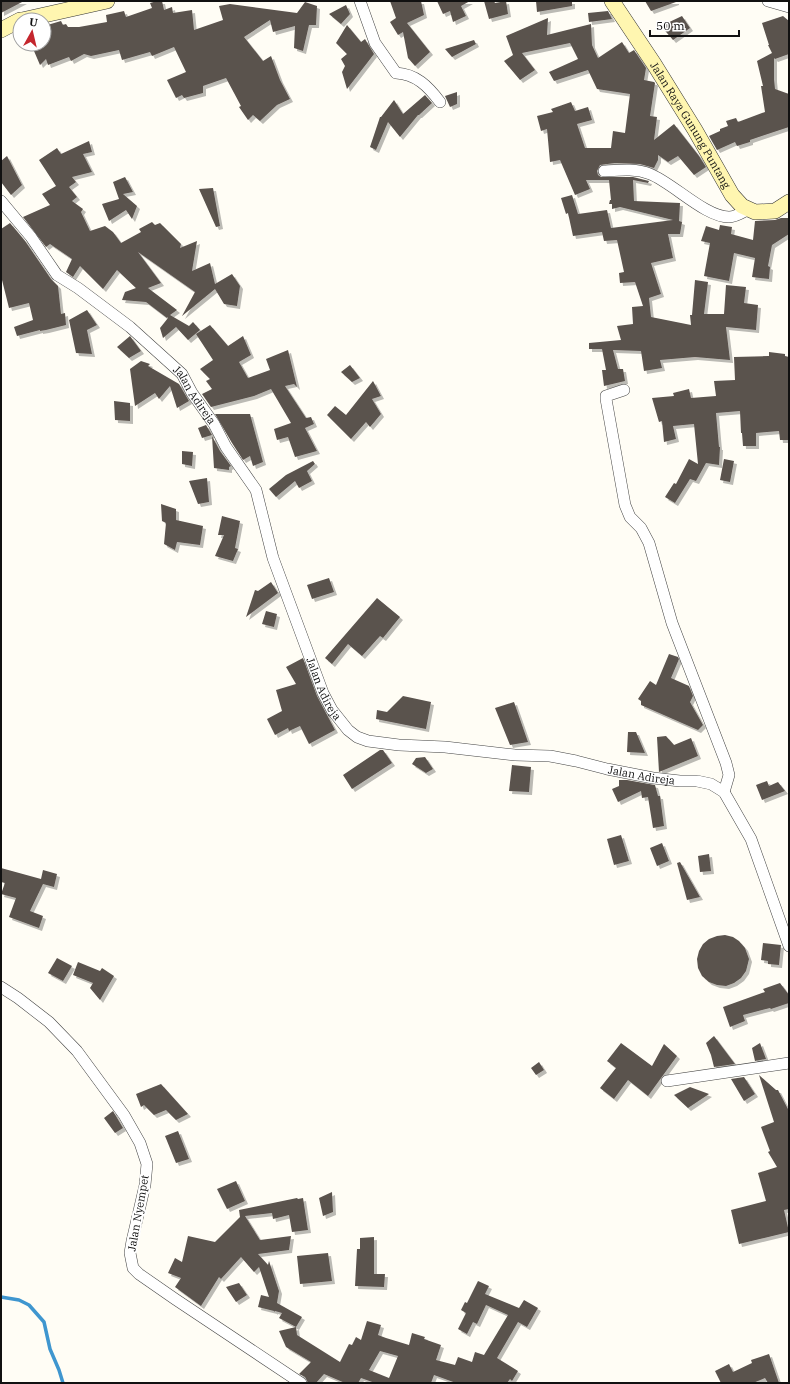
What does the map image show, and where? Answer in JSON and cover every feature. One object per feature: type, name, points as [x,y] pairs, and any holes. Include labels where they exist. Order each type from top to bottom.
[{"type":"street","points":[[52,13],[107,1]]},
{"type":"street","points":[[360,1],[375,43],[396,73],[407,74],[426,85],[431,89],[440,102]]},
{"type":"street","name":"Jalan Raya Gunung Puntang","points":[[612,1],[654,64],[695,130],[732,195],[742,206],[749,209]]},
{"type":"street","points":[[768,1],[789,7]]},
{"type":"street","points":[[1,30],[12,24]]},
{"type":"street","points":[[604,171],[626,170],[649,173],[710,211],[722,216],[736,216],[749,209],[755,212],[775,211],[789,202]]},
{"type":"street","name":"Jalan Adireja","points":[[1,201],[31,236],[57,275],[78,288],[130,327],[182,374],[192,393],[214,424],[226,447],[256,490],[273,558],[323,693],[332,710],[348,730],[358,737],[368,741],[399,745],[445,747],[515,755],[550,756],[653,778],[697,781],[711,784],[724,792]]},
{"type":"street","points":[[624,390],[606,396],[606,399],[625,505],[630,517],[641,528],[649,543],[672,623],[726,763],[729,775],[724,792],[751,839],[789,946]]},
{"type":"street","name":"Jalan Nyempet","points":[[1,988],[18,998],[49,1022],[77,1051],[124,1115],[140,1143],[147,1164],[145,1185],[130,1253],[133,1268],[163,1291],[301,1383]]},
{"type":"street","points":[[667,1081],[789,1063]]},
{"type":"building","points":[[1,1],[24,1],[1,13]]},
{"type":"building","points":[[162,1],[164,10],[172,7],[173,13],[192,10],[194,30],[223,20],[219,6],[230,4],[297,13],[305,2],[317,6],[316,25],[309,25],[303,51],[294,48],[295,26],[273,32],[270,20],[244,37],[263,61],[271,56],[280,80],[290,99],[277,105],[260,121],[253,115],[248,120],[239,107],[241,106],[226,78],[203,86],[203,93],[184,98],[182,95],[176,98],[167,80],[186,72],[174,47],[152,56],[150,52],[122,60],[119,50],[91,56],[84,54],[71,61],[69,57],[48,65],[46,59],[40,65],[34,52],[52,52],[52,24],[61,21],[63,25],[66,24],[68,27],[79,27],[107,22],[106,15],[124,11],[126,17],[152,8],[150,3]]},
{"type":"building","points":[[390,1],[421,1],[424,15],[407,23],[430,52],[415,66],[408,58],[403,32],[398,35],[390,22],[396,18]]},
{"type":"building","points":[[437,1],[470,1],[461,6],[466,16],[453,22],[450,11],[443,14]]},
{"type":"building","points":[[484,1],[494,1],[495,3],[506,1],[508,14],[489,19]]},
{"type":"building","points":[[536,1],[572,1],[572,6],[537,12]]},
{"type":"building","points":[[645,1],[676,1],[676,2],[651,11]]},
{"type":"building","points":[[346,5],[350,14],[341,24],[329,14]]},
{"type":"building","points":[[608,11],[612,19],[589,22],[588,13]]},
{"type":"building","points":[[682,16],[690,28],[673,40],[661,26]]},
{"type":"building","points":[[783,16],[789,21],[789,54],[775,59],[774,58],[774,79],[775,89],[789,94],[789,127],[750,140],[750,142],[737,146],[735,142],[717,150],[709,136],[728,126],[726,121],[736,118],[738,122],[765,112],[761,86],[763,86],[757,61],[772,53],[768,45],[762,23]]},
{"type":"building","points":[[548,18],[547,35],[591,24],[592,45],[598,58],[622,42],[629,53],[634,50],[646,68],[644,80],[655,83],[650,116],[657,117],[654,140],[674,124],[706,167],[694,175],[678,156],[668,162],[658,155],[658,160],[654,168],[640,164],[615,163],[600,165],[597,171],[598,175],[601,177],[633,177],[649,181],[648,183],[633,180],[634,201],[680,203],[679,221],[682,222],[680,234],[668,234],[673,258],[651,263],[661,294],[649,298],[651,317],[691,325],[690,315],[692,315],[695,280],[708,282],[704,314],[724,314],[726,285],[746,287],[744,303],[758,305],[756,330],[726,327],[730,360],[695,357],[660,360],[662,368],[644,371],[641,351],[613,350],[618,369],[623,369],[625,381],[604,386],[602,370],[606,370],[602,349],[589,349],[589,343],[621,340],[617,326],[633,324],[632,307],[643,306],[635,282],[620,283],[619,273],[624,272],[617,240],[604,241],[602,232],[573,236],[568,213],[566,214],[561,198],[572,195],[578,214],[607,210],[611,228],[673,220],[620,207],[612,209],[612,204],[609,204],[611,200],[609,180],[586,180],[590,189],[575,195],[560,160],[550,162],[547,129],[541,131],[537,116],[553,112],[551,109],[571,102],[575,111],[588,107],[592,120],[577,124],[585,148],[611,148],[613,131],[625,133],[630,94],[597,89],[588,70],[554,81],[549,72],[578,59],[570,43],[522,53],[535,70],[520,80],[504,61],[513,55],[506,36]]},
{"type":"building","points":[[347,25],[361,42],[365,39],[374,54],[347,89],[342,72],[345,66],[341,59],[347,54],[336,43]]},
{"type":"building","points":[[474,40],[476,44],[452,57],[445,49]]},
{"type":"building","points":[[457,92],[457,104],[450,107],[445,96]]},
{"type":"building","points":[[425,95],[432,103],[418,115],[400,137],[388,122],[376,150],[370,147],[380,117],[394,100],[403,114]]},
{"type":"building","points":[[89,141],[92,152],[83,154],[92,172],[72,177],[76,182],[69,187],[77,197],[72,201],[83,209],[81,212],[90,231],[105,226],[113,232],[121,243],[141,232],[139,229],[152,222],[155,225],[160,223],[181,244],[180,248],[197,241],[192,271],[210,263],[215,284],[232,274],[240,286],[237,306],[224,304],[215,289],[182,316],[195,292],[138,252],[161,283],[148,288],[177,310],[170,315],[189,326],[193,322],[200,330],[188,340],[176,327],[163,338],[160,328],[168,317],[167,318],[146,302],[122,300],[125,292],[136,288],[117,270],[103,289],[80,266],[73,277],[66,272],[72,259],[50,244],[46,247],[23,217],[50,205],[42,194],[56,186],[39,160],[57,148],[61,154]]},
{"type":"building","points":[[7,156],[22,185],[11,195],[1,182],[1,161]]},
{"type":"building","points":[[125,177],[133,192],[123,194],[137,206],[132,219],[126,210],[109,221],[102,204],[119,199],[113,182]]},
{"type":"building","points":[[213,188],[220,226],[216,227],[199,189]]},
{"type":"building","points":[[789,218],[789,234],[772,245],[768,266],[770,267],[769,279],[752,277],[755,258],[734,253],[729,281],[704,276],[710,243],[701,241],[706,226],[719,230],[720,225],[732,227],[731,234],[753,240],[755,221],[775,220]]},
{"type":"building","points":[[10,223],[25,241],[51,279],[58,286],[61,314],[65,313],[66,325],[17,336],[14,327],[33,320],[29,303],[9,308],[1,276],[1,229]]},
{"type":"building","points":[[87,310],[97,325],[87,330],[92,354],[76,353],[69,320]]},
{"type":"building","points":[[210,325],[228,346],[243,336],[251,355],[239,362],[248,378],[270,370],[266,359],[288,350],[297,387],[294,384],[285,386],[306,418],[311,417],[314,424],[305,428],[317,451],[295,457],[288,437],[277,440],[274,429],[291,423],[271,389],[254,396],[211,407],[202,394],[212,389],[206,381],[210,379],[200,369],[213,360],[196,334]]},
{"type":"building","points":[[130,336],[141,351],[129,358],[117,347]]},
{"type":"building","points":[[769,352],[785,354],[785,356],[789,357],[789,440],[780,440],[779,431],[756,433],[756,446],[743,446],[740,411],[716,413],[720,447],[719,465],[706,463],[696,481],[690,479],[675,503],[665,497],[674,483],[676,484],[689,459],[698,464],[694,424],[673,426],[676,439],[664,442],[662,421],[659,422],[652,398],[674,396],[673,393],[689,389],[691,398],[716,396],[714,381],[735,380],[734,357],[769,356]]},
{"type":"building","points":[[141,361],[150,364],[148,366],[179,384],[189,401],[177,408],[170,386],[159,399],[155,393],[135,406],[130,369]]},
{"type":"building","points":[[350,365],[360,378],[352,382],[341,372]]},
{"type":"building","points":[[373,381],[381,396],[372,399],[381,414],[370,427],[366,422],[351,439],[327,415],[335,406],[346,415]]},
{"type":"building","points":[[114,401],[130,403],[130,421],[115,420]]},
{"type":"building","points":[[215,414],[250,414],[263,462],[253,466],[250,456],[243,460]]},
{"type":"building","points":[[206,425],[212,435],[202,438],[198,428]]},
{"type":"building","points":[[212,436],[220,451],[231,466],[229,467],[229,470],[214,468]]},
{"type":"building","points":[[182,451],[193,452],[192,466],[182,464]]},
{"type":"building","points":[[724,459],[734,461],[730,482],[720,480]]},
{"type":"building","points":[[313,461],[315,464],[307,471],[312,481],[299,488],[295,481],[276,497],[269,489],[286,475]]},
{"type":"building","points":[[207,478],[209,502],[198,504],[189,481]]},
{"type":"building","points":[[161,504],[176,509],[176,520],[203,526],[200,545],[177,542],[175,550],[164,544],[166,523],[162,521]]},
{"type":"building","points":[[222,516],[240,521],[235,548],[238,549],[233,561],[215,556],[224,535],[218,535]]},
{"type":"building","points":[[329,578],[334,592],[312,599],[307,585]]},
{"type":"building","points":[[271,582],[278,593],[246,617],[255,590],[258,591]]},
{"type":"building","points":[[377,598],[400,617],[383,638],[380,636],[362,656],[348,644],[332,664],[325,658]]},
{"type":"building","points":[[266,611],[277,614],[274,627],[262,624]]},
{"type":"building","points":[[669,654],[678,657],[679,659],[671,678],[689,686],[693,696],[690,702],[703,725],[698,730],[641,705],[641,701],[638,699],[650,681],[656,685]]},
{"type":"building","points":[[303,658],[317,696],[335,730],[309,744],[300,726],[289,731],[288,728],[275,735],[267,719],[282,711],[276,690],[296,684],[286,667]]},
{"type":"building","points":[[403,696],[431,702],[426,729],[376,719],[377,710],[387,712]]},
{"type":"building","points":[[514,702],[528,742],[510,745],[495,708]]},
{"type":"building","points":[[628,732],[636,732],[645,753],[627,752]]},
{"type":"building","points":[[666,736],[674,745],[691,738],[698,756],[659,772],[657,737]]},
{"type":"building","points":[[380,750],[383,750],[392,763],[352,789],[343,775]]},
{"type":"building","points":[[425,757],[433,769],[426,773],[412,764],[416,758]]},
{"type":"building","points":[[512,765],[531,767],[529,792],[509,791]]},
{"type":"building","points":[[619,780],[655,785],[658,796],[660,796],[664,826],[653,828],[648,797],[642,798],[641,791],[618,802],[612,789],[619,786]]},
{"type":"building","points":[[767,781],[769,786],[778,782],[785,791],[762,800],[756,785]]},
{"type":"building","points":[[621,835],[629,861],[614,865],[607,839]]},
{"type":"building","points":[[662,843],[669,861],[657,866],[650,848]]},
{"type":"building","points":[[709,854],[711,871],[700,872],[698,856]]},
{"type":"building","points":[[680,862],[700,897],[687,900],[677,863]]},
{"type":"building","points":[[1,868],[41,879],[43,870],[57,874],[54,887],[43,884],[30,911],[43,916],[39,928],[9,917],[16,898],[1,894],[5,883],[1,882]]},
{"type":"building","points":[[725,935],[733,937],[739,941],[745,948],[749,959],[746,971],[741,978],[726,986],[709,982],[702,976],[698,968],[697,959],[703,944],[709,939]]},
{"type":"building","points":[[763,943],[781,945],[779,965],[768,964],[768,961],[761,960]]},
{"type":"building","points":[[57,958],[72,966],[63,981],[48,973]]},
{"type":"building","points":[[78,962],[100,971],[102,968],[114,976],[100,1000],[90,988],[93,983],[73,975]]},
{"type":"building","points":[[780,983],[789,995],[789,1003],[771,1009],[743,1015],[745,1021],[730,1027],[723,1007],[765,992],[763,989]]},
{"type":"building","points":[[714,1036],[735,1064],[714,1067],[706,1043]]},
{"type":"building","points":[[621,1043],[652,1066],[664,1044],[677,1056],[648,1096],[628,1080],[614,1099],[600,1088],[616,1068],[607,1061]]},
{"type":"building","points":[[760,1043],[766,1059],[755,1061],[752,1048]]},
{"type":"building","points":[[539,1062],[544,1070],[536,1075],[531,1068]]},
{"type":"building","points":[[759,1075],[776,1090],[778,1090],[789,1111],[789,1209],[784,1210],[789,1232],[739,1244],[731,1210],[766,1201],[758,1173],[777,1167],[768,1152],[770,1151],[761,1127],[774,1122]]},
{"type":"building","points":[[744,1077],[755,1094],[744,1101],[731,1079]]},
{"type":"building","points":[[161,1084],[188,1114],[176,1120],[166,1110],[154,1115],[144,1105],[141,1107],[136,1094]]},
{"type":"building","points":[[690,1087],[709,1094],[688,1108],[674,1095]]},
{"type":"building","points":[[113,1111],[123,1128],[115,1133],[104,1118]]},
{"type":"building","points":[[178,1131],[189,1159],[176,1163],[165,1136]]},
{"type":"building","points":[[236,1181],[245,1201],[227,1209],[217,1189]]},
{"type":"building","points":[[332,1192],[333,1212],[323,1216],[319,1198]]},
{"type":"building","points":[[303,1198],[308,1230],[292,1232],[289,1215],[273,1219],[272,1213],[245,1216],[260,1240],[291,1236],[289,1250],[258,1254],[268,1265],[269,1261],[279,1291],[277,1303],[302,1317],[296,1327],[279,1318],[282,1313],[258,1307],[261,1295],[269,1297],[259,1267],[254,1272],[241,1257],[221,1279],[219,1277],[201,1306],[175,1287],[181,1278],[168,1273],[175,1258],[182,1262],[188,1236],[215,1242],[240,1217],[239,1210]]},
{"type":"building","points":[[374,1237],[374,1274],[385,1274],[384,1287],[355,1286],[357,1249],[360,1249],[360,1238]]},
{"type":"building","points":[[328,1253],[332,1281],[300,1284],[297,1256]]},
{"type":"building","points":[[478,1281],[489,1286],[485,1294],[519,1308],[524,1300],[538,1308],[527,1327],[518,1322],[497,1358],[518,1371],[512,1381],[510,1379],[507,1383],[456,1383],[434,1375],[431,1383],[375,1383],[361,1378],[358,1383],[345,1383],[324,1374],[316,1383],[308,1383],[305,1377],[299,1374],[311,1362],[286,1347],[279,1331],[296,1327],[297,1335],[340,1362],[349,1344],[352,1345],[356,1337],[361,1340],[367,1321],[381,1325],[378,1335],[386,1338],[409,1345],[412,1333],[425,1337],[424,1339],[441,1345],[436,1360],[455,1365],[458,1357],[472,1362],[475,1352],[484,1355],[508,1315],[486,1305],[477,1324],[473,1322],[467,1334],[458,1329],[466,1313],[461,1310],[465,1302],[467,1303]],"holes":[[[380,1351],[398,1356],[389,1378],[369,1370]]]},
{"type":"building","points":[[239,1283],[247,1295],[236,1302],[226,1287]]},
{"type":"building","points":[[769,1354],[779,1383],[768,1383],[765,1378],[753,1383],[721,1383],[715,1371],[729,1364],[733,1372],[752,1363],[751,1360]]},
{"type":"waterway","points":[[1,1297],[19,1300],[29,1305],[44,1322],[50,1349],[63,1383]]}]
